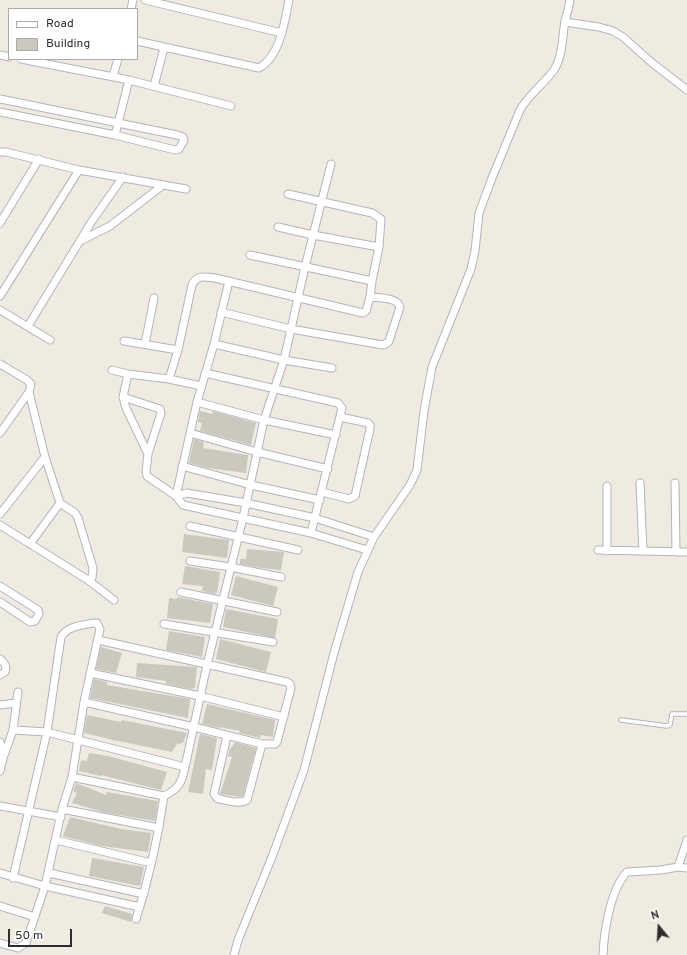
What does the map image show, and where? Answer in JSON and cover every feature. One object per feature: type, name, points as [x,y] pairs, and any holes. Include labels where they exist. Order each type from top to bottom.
[{"type":"street","points":[[145,0],[282,33]]},
{"type":"street","points":[[138,41],[259,68],[264,66],[273,55],[282,33],[289,0]]},
{"type":"street","points":[[234,955],[238,940],[272,857],[304,770],[334,653],[355,581],[367,550],[374,537],[414,478],[417,470],[424,411],[432,368],[471,269],[475,251],[479,213],[524,101],[547,79],[555,69],[559,59],[570,0]]},
{"type":"street","points":[[565,22],[612,31],[623,37],[651,62],[687,90]]},
{"type":"street","points":[[154,86],[164,48]]},
{"type":"street","points":[[26,60],[113,76],[231,106]]},
{"type":"street","points":[[113,76],[118,60]]},
{"type":"street","points":[[115,135],[129,80]]},
{"type":"street","points":[[0,99],[177,135],[183,137],[184,140],[178,150],[115,135],[0,112]]},
{"type":"street","points":[[0,152],[39,159],[79,170],[186,190]]},
{"type":"street","points":[[0,223],[39,159]]},
{"type":"street","points":[[72,777],[164,796],[171,793],[182,781],[206,664],[239,537],[264,420],[284,360],[298,296],[331,164]]},
{"type":"street","points":[[0,296],[79,170]]},
{"type":"street","points":[[28,326],[92,221],[123,178]]},
{"type":"street","points":[[80,242],[110,226],[163,185]]},
{"type":"street","points":[[170,379],[192,285],[194,280],[200,276],[216,278],[298,296],[363,313],[366,311],[379,247],[381,219],[372,213],[288,194]]},
{"type":"street","points":[[278,227],[379,247]]},
{"type":"street","points":[[250,254],[372,281]]},
{"type":"street","points":[[176,496],[197,402],[214,344],[229,281]]},
{"type":"street","points":[[221,312],[291,329],[383,345],[389,341],[400,307],[399,303],[394,300],[370,297]]},
{"type":"street","points":[[145,344],[154,298]]},
{"type":"street","points":[[0,310],[50,340]]},
{"type":"street","points":[[124,341],[178,350]]},
{"type":"street","points":[[214,344],[284,360],[332,368]]},
{"type":"street","points":[[0,364],[31,384],[29,392],[0,433]]},
{"type":"street","points":[[112,370],[128,374],[170,379],[201,386]]},
{"type":"street","points":[[205,373],[338,403],[342,408],[311,533]]},
{"type":"street","points":[[128,374],[122,397],[148,454]]},
{"type":"street","points":[[29,392],[45,457],[60,503],[75,513],[78,518],[93,568],[92,578],[88,580]]},
{"type":"street","points":[[122,397],[160,409],[161,413],[148,454],[147,476],[176,496],[184,505],[311,533],[367,550]]},
{"type":"street","points":[[197,402],[264,420],[336,435]]},
{"type":"street","points":[[182,466],[251,485],[349,499],[355,496],[370,425],[368,423],[340,417]]},
{"type":"street","points":[[190,433],[257,452],[328,468]]},
{"type":"street","points":[[0,514],[45,457]]},
{"type":"street","points":[[640,483],[643,551]]},
{"type":"street","points":[[675,483],[676,552]]},
{"type":"street","points":[[606,551],[607,486]]},
{"type":"street","points":[[176,496],[187,493],[246,503],[315,518],[374,537]]},
{"type":"street","points":[[30,544],[60,503]]},
{"type":"street","points":[[0,525],[88,580],[114,600]]},
{"type":"street","points":[[190,526],[298,550]]},
{"type":"street","points":[[598,550],[687,552]]},
{"type":"street","points":[[190,561],[281,577]]},
{"type":"street","points":[[0,586],[38,610],[39,614],[35,621],[30,622],[0,602]]},
{"type":"street","points":[[181,592],[277,612]]},
{"type":"street","points":[[0,943],[18,948],[24,945],[27,941],[49,873],[60,817],[72,777],[84,702],[98,640],[100,627],[94,622],[65,631],[61,637],[48,732],[13,878]]},
{"type":"street","points":[[164,624],[273,642]]},
{"type":"street","points":[[84,702],[194,726],[227,736],[262,744],[275,744],[277,742],[291,688],[290,684],[287,682],[98,640]]},
{"type":"street","points":[[0,659],[6,664],[5,672],[0,675]]},
{"type":"street","points":[[90,673],[200,696],[284,717]]},
{"type":"street","points":[[0,771],[13,730],[18,692]]},
{"type":"street","points":[[0,705],[16,703]]},
{"type":"street","points":[[13,730],[48,732],[185,767]]},
{"type":"street","points":[[227,736],[214,794],[217,798],[238,802],[244,802],[247,800],[262,744]]},
{"type":"street","points":[[0,742],[3,758]]},
{"type":"street","points":[[136,919],[144,894],[159,828],[164,796]]},
{"type":"street","points":[[0,806],[60,817]]},
{"type":"street","points":[[62,809],[159,828]]},
{"type":"street","points":[[56,840],[151,863]]},
{"type":"street","points":[[678,866],[687,840]]},
{"type":"street","points":[[603,955],[604,936],[611,907],[621,878],[627,872],[661,870],[678,866],[687,868]]},
{"type":"street","points":[[0,873],[45,886],[140,907]]},
{"type":"street","points":[[49,873],[144,894]]},
{"type":"street","points":[[0,906],[35,917]]},
{"type":"lane","points":[[621,720],[667,726],[670,724],[672,714],[687,714]]},
{"type":"building","points":[[200,411],[212,414],[213,411],[256,423],[251,445],[200,431],[202,423],[198,422]]},
{"type":"building","points":[[194,439],[204,442],[203,448],[248,455],[246,473],[208,468],[189,463]]},
{"type":"building","points":[[184,534],[229,540],[227,558],[182,552]]},
{"type":"building","points":[[247,549],[284,552],[281,570],[240,564],[240,559],[246,559]]},
{"type":"building","points":[[185,566],[220,572],[217,593],[214,594],[202,591],[203,586],[182,584]]},
{"type":"building","points":[[236,576],[278,587],[273,606],[231,595]]},
{"type":"building","points":[[177,597],[213,604],[210,623],[167,618],[169,598],[177,599]]},
{"type":"building","points":[[226,609],[278,619],[275,638],[223,627]]},
{"type":"building","points":[[169,631],[205,637],[202,657],[166,650]]},
{"type":"building","points":[[220,639],[271,652],[266,672],[216,659]]},
{"type":"building","points":[[101,647],[122,653],[116,673],[96,669]]},
{"type":"building","points":[[137,663],[197,667],[195,688],[191,689],[166,684],[166,681],[136,677]]},
{"type":"building","points":[[94,679],[107,682],[107,685],[190,699],[188,718],[90,698]]},
{"type":"building","points":[[207,704],[275,720],[273,737],[261,735],[260,738],[239,733],[240,731],[202,724]]},
{"type":"building","points":[[87,715],[121,722],[122,720],[187,733],[183,743],[177,744],[172,752],[84,733]]},
{"type":"building","points":[[200,734],[217,738],[212,770],[206,769],[203,794],[188,792]]},
{"type":"building","points":[[235,742],[256,748],[243,796],[240,797],[220,794],[232,757],[228,756],[230,748]]},
{"type":"building","points":[[89,753],[108,756],[167,772],[161,790],[79,771],[81,760],[87,761]]},
{"type":"building","points":[[76,783],[106,795],[107,792],[158,801],[155,821],[107,813],[72,803],[77,793],[73,791]]},
{"type":"building","points":[[70,817],[121,829],[151,833],[148,852],[101,846],[63,836]]},
{"type":"building","points":[[92,858],[144,867],[140,886],[89,876]]},
{"type":"building","points":[[105,906],[132,914],[131,922],[102,913]]}]
